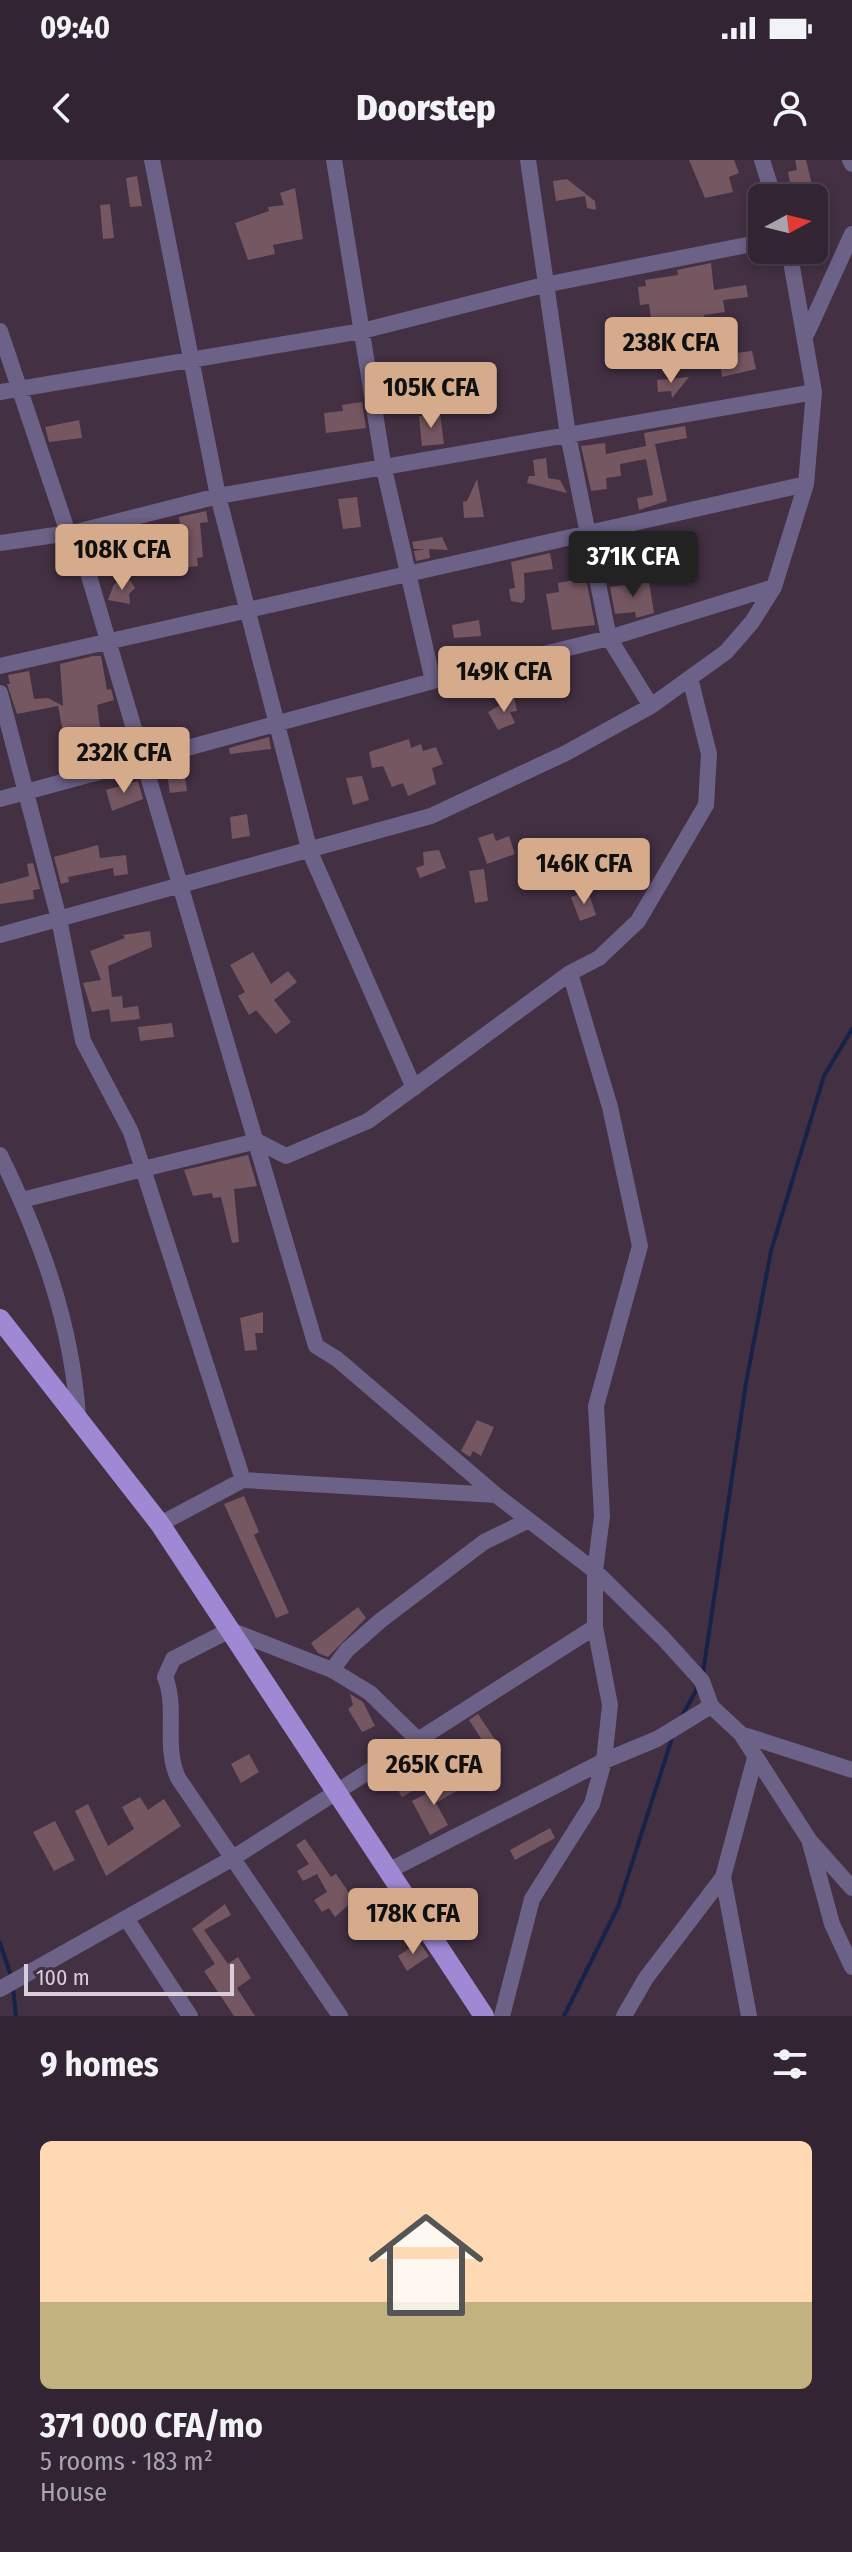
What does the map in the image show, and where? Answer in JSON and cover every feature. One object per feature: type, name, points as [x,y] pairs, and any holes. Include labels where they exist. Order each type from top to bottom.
[{"type":"main road","points":[[0,1319],[160,1524],[484,2016]]},
{"type":"street","points":[[152,160],[218,496],[310,852],[414,1088]]},
{"type":"street","points":[[334,160],[384,469],[433,681]]},
{"type":"street","points":[[528,160],[568,435],[609,638],[651,706]]},
{"type":"street","points":[[762,160],[770,184]]},
{"type":"street","points":[[806,334],[852,234]]},
{"type":"street","points":[[0,392],[362,331],[544,285],[748,245]]},
{"type":"street","points":[[0,935],[310,852],[431,816],[554,759],[651,706],[726,652],[752,622],[774,587],[806,484],[814,392],[792,264]]},
{"type":"street","points":[[0,331],[110,643],[141,760],[182,886],[316,1346],[337,1359],[496,1495],[595,1571],[702,1681],[711,1706],[741,1734],[810,1841],[852,1888]]},
{"type":"street","points":[[0,543],[72,532],[218,496],[814,392]]},
{"type":"street","points":[[0,666],[806,484]]},
{"type":"street","points":[[0,799],[433,681],[609,638],[774,587]]},
{"type":"street","points":[[22,1200],[257,1141],[286,1156],[368,1121],[570,973],[599,958],[638,921],[706,805],[711,779],[709,754],[690,678]]},
{"type":"street","points":[[0,693],[59,919],[83,1041],[131,1132],[243,1480]]},
{"type":"street","points":[[502,2016],[532,1899],[592,1804],[604,1761],[610,1705],[595,1627],[595,1571],[602,1516],[596,1406],[640,1246],[610,1107],[570,973]]},
{"type":"street","points":[[0,1155],[22,1200],[67,1327],[75,1364],[78,1417]]},
{"type":"street","points":[[160,1524],[243,1480],[496,1495]]},
{"type":"street","points":[[332,1670],[347,1650],[380,1621],[484,1542],[529,1520]]},
{"type":"street","points":[[0,1989],[233,1858],[595,1627]]},
{"type":"street","points":[[340,2016],[174,1768],[169,1724],[173,1695],[165,1677],[173,1659],[230,1630],[332,1670],[370,1693],[417,1739]]},
{"type":"street","points":[[390,1870],[604,1761],[657,1739],[711,1706]]},
{"type":"street","points":[[741,1734],[852,1770]]},
{"type":"street","points":[[624,2016],[646,1978],[723,1877],[755,1758]]},
{"type":"street","points":[[810,1841],[832,1924],[852,1967]]},
{"type":"street","points":[[723,1877],[749,2016]]},
{"type":"street","points":[[126,1918],[190,2016]]},
{"type":"building","points":[[689,160],[734,160],[739,173],[729,177],[733,192],[705,198]]},
{"type":"building","points":[[795,160],[806,160],[812,184],[790,184],[788,172],[797,170]]},
{"type":"building","points":[[137,176],[142,206],[130,207],[126,178]]},
{"type":"building","points":[[567,179],[595,201],[596,210],[587,208],[585,196],[556,201],[553,181]]},
{"type":"building","points":[[295,188],[303,239],[273,245],[275,254],[248,260],[235,223],[269,211],[268,207],[284,205],[280,193]]},
{"type":"building","points":[[110,204],[114,238],[103,239],[100,205]]},
{"type":"building","points":[[711,263],[714,290],[746,285],[748,297],[723,300],[725,312],[704,315],[705,323],[677,327],[678,332],[653,335],[649,304],[640,305],[638,287],[646,286],[645,280],[678,275],[677,270]]},
{"type":"building","points":[[752,351],[756,369],[722,377],[719,355]]},
{"type":"building","points":[[689,377],[672,398],[671,391],[658,392],[657,380]]},
{"type":"building","points":[[362,402],[366,428],[326,433],[324,413],[343,411],[342,405]]},
{"type":"building","points":[[440,414],[444,444],[422,446],[419,416]]},
{"type":"building","points":[[79,420],[82,438],[49,442],[45,427]]},
{"type":"building","points":[[685,426],[687,438],[655,444],[667,501],[639,510],[637,498],[653,495],[646,459],[620,464],[621,476],[606,478],[607,489],[591,491],[581,446],[605,443],[606,454],[646,446],[644,433]]},
{"type":"building","points":[[546,458],[548,478],[560,480],[567,493],[527,483],[529,476],[535,476],[533,460]]},
{"type":"building","points":[[477,479],[484,517],[464,518],[463,502],[467,501]]},
{"type":"building","points":[[357,497],[361,527],[343,529],[338,499]]},
{"type":"building","points":[[206,511],[208,522],[200,523],[203,557],[197,558],[198,566],[179,568],[176,544],[182,543],[179,517]]},
{"type":"building","points":[[442,537],[448,550],[429,549],[430,558],[416,561],[414,551],[425,549],[414,549],[412,542]]},
{"type":"building","points":[[120,546],[137,551],[143,547],[144,553],[155,556],[157,566],[142,563],[131,569],[127,562],[129,556],[118,551]]},
{"type":"building","points":[[550,553],[553,569],[524,573],[525,599],[522,603],[511,601],[509,589],[515,588],[511,562]]},
{"type":"building","points":[[586,578],[595,625],[552,630],[546,594],[559,592],[558,583]]},
{"type":"building","points":[[130,580],[135,588],[129,594],[130,604],[108,600],[114,584]]},
{"type":"building","points":[[649,582],[654,613],[636,618],[635,612],[615,614],[610,587]]},
{"type":"building","points":[[479,620],[481,636],[454,638],[452,625]]},
{"type":"building","points":[[101,656],[107,690],[111,689],[114,700],[97,705],[102,742],[95,754],[97,761],[76,766],[69,763],[58,706],[17,714],[7,684],[10,684],[8,675],[29,671],[34,699],[48,698],[63,706],[60,664]]},
{"type":"building","points":[[514,697],[517,711],[510,712],[515,723],[498,730],[488,712]]},
{"type":"building","points":[[269,737],[271,749],[230,754],[229,748]]},
{"type":"building","points":[[409,739],[411,748],[421,744],[423,751],[436,747],[443,764],[432,768],[436,784],[408,796],[403,783],[392,787],[383,766],[372,768],[369,752]]},
{"type":"building","points":[[184,772],[187,791],[170,793],[167,774]]},
{"type":"building","points":[[362,776],[369,800],[353,805],[346,778]]},
{"type":"building","points":[[138,781],[143,799],[112,811],[106,790]]},
{"type":"building","points":[[247,814],[250,836],[232,839],[230,817]]},
{"type":"building","points":[[493,833],[496,841],[509,836],[515,854],[487,864],[478,838]]},
{"type":"building","points":[[98,845],[100,858],[126,855],[128,874],[114,876],[113,868],[68,877],[69,882],[61,884],[54,857]]},
{"type":"building","points":[[439,850],[446,868],[420,878],[416,868],[424,865],[423,852]]},
{"type":"building","points":[[33,863],[40,889],[33,890],[34,899],[0,904],[0,884],[29,876],[27,864]]},
{"type":"building","points":[[484,869],[488,901],[475,903],[469,871]]},
{"type":"building","points":[[588,891],[596,915],[580,921],[571,897]]},
{"type":"building","points":[[150,931],[152,947],[108,966],[112,997],[122,996],[123,1008],[138,1006],[140,1019],[111,1022],[109,1009],[92,1012],[83,983],[101,980],[90,951],[125,938],[123,935]]},
{"type":"building","points":[[253,952],[271,984],[288,971],[297,982],[274,1000],[291,1022],[276,1034],[256,1010],[249,1015],[238,996],[245,992],[230,965]]},
{"type":"building","points":[[172,1023],[174,1037],[140,1041],[138,1027]]},
{"type":"building","points":[[248,1155],[257,1186],[234,1189],[239,1242],[232,1243],[221,1197],[213,1198],[212,1193],[193,1196],[184,1170]]},
{"type":"building","points":[[263,1312],[263,1333],[255,1333],[257,1350],[245,1351],[240,1318]]},
{"type":"building","points":[[477,1420],[494,1427],[481,1456],[473,1451],[470,1457],[461,1451]]},
{"type":"building","points":[[244,1496],[259,1532],[254,1535],[289,1613],[276,1618],[224,1504]]},
{"type":"building","points":[[358,1607],[366,1618],[328,1657],[318,1653],[311,1643]]},
{"type":"building","points":[[350,1694],[363,1702],[375,1726],[362,1732],[348,1709],[353,1705]]},
{"type":"building","points":[[478,1714],[502,1750],[493,1757],[469,1720]]},
{"type":"building","points":[[249,1754],[259,1772],[241,1783],[231,1764]]},
{"type":"building","points":[[399,1765],[414,1790],[402,1797],[387,1773]]},
{"type":"building","points":[[452,1780],[458,1790],[436,1803],[448,1825],[430,1835],[412,1801]]},
{"type":"building","points":[[140,1797],[148,1810],[164,1799],[181,1826],[106,1876],[75,1811],[88,1804],[108,1846],[134,1829],[122,1807]]},
{"type":"building","points":[[55,1821],[75,1860],[54,1871],[33,1832]]},
{"type":"building","points":[[550,1828],[555,1838],[515,1860],[510,1850]]},
{"type":"building","points":[[305,1839],[331,1877],[336,1874],[354,1900],[335,1917],[329,1908],[322,1912],[314,1900],[327,1892],[317,1874],[303,1881],[297,1871],[309,1864],[296,1845]]},
{"type":"building","points":[[225,1904],[231,1915],[204,1930],[228,1964],[238,1957],[251,1978],[237,1988],[255,2016],[234,2016],[204,1971],[215,1964],[192,1929]]},
{"type":"building","points":[[419,1942],[429,1956],[407,1971],[398,1956]]},
{"type":"waterway","points":[[703,1673],[746,1383],[771,1251],[824,1076],[852,1029]]},
{"type":"waterway","points":[[682,1716],[699,1685]]},
{"type":"waterway","points":[[564,2016],[618,1907],[673,1735]]},
{"type":"waterway","points":[[0,1943],[12,1979]]},
{"type":"waterway","points":[[13,1987],[16,2016]]}]
